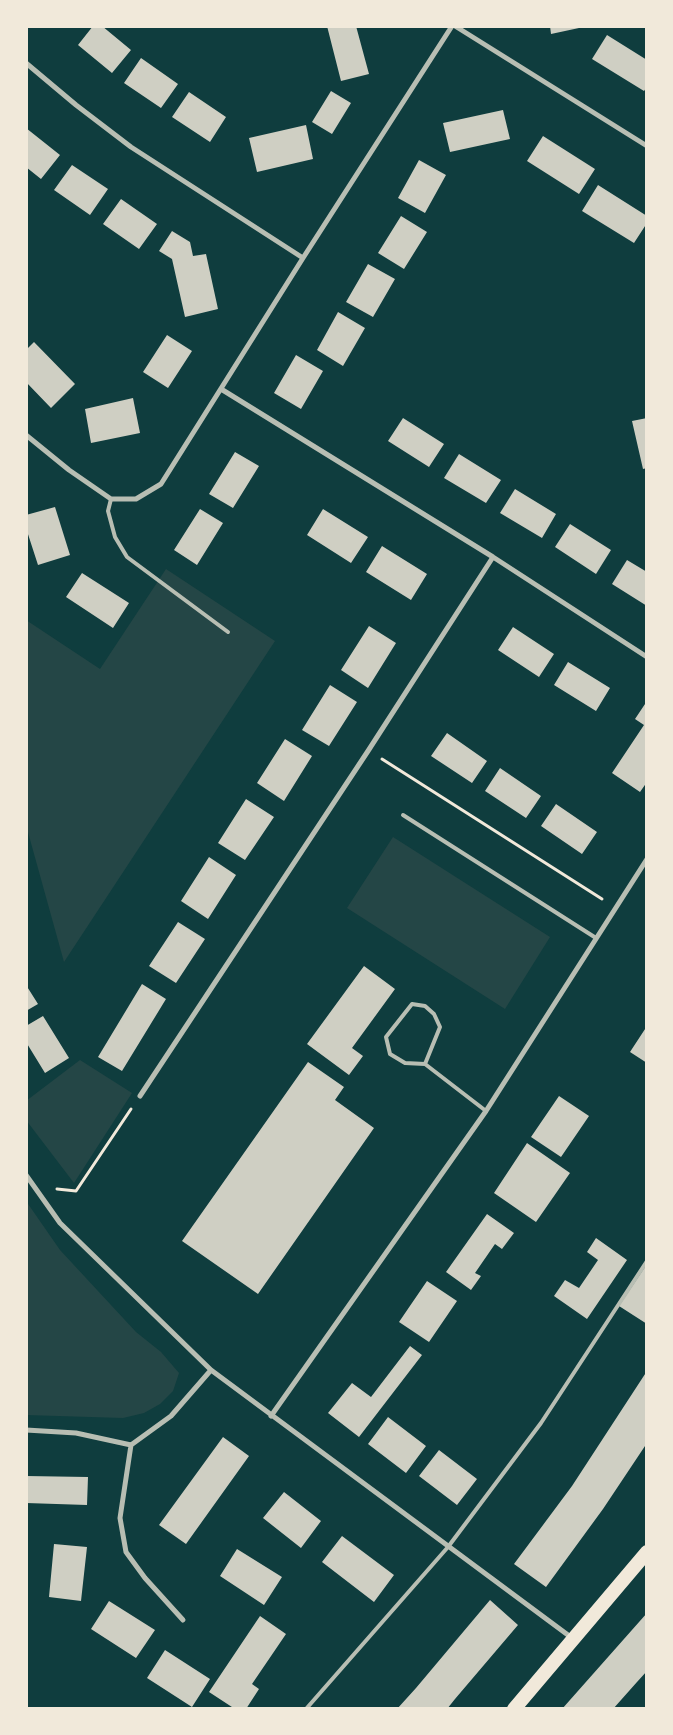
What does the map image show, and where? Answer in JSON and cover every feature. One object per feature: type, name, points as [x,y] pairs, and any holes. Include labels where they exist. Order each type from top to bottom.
[{"type":"highway","points":[[514,1709],[647,1552]]},
{"type":"street","points":[[26,435],[69,470],[111,499],[136,499],[161,484],[303,258],[453,26],[647,146]]},
{"type":"street","points":[[26,63],[76,105],[131,147],[303,258]]},
{"type":"street","points":[[221,389],[492,557],[647,657]]},
{"type":"street","points":[[140,1096],[368,751],[492,557]]},
{"type":"street","points":[[271,1416],[486,1112],[647,859]]},
{"type":"street","points":[[26,1175],[60,1223],[212,1370],[271,1416],[574,1639]]},
{"type":"street","points":[[183,1620],[144,1578],[126,1552],[120,1518],[131,1445],[171,1416],[212,1370]]},
{"type":"street","points":[[26,1430],[76,1434],[131,1445]]},
{"type":"lane","points":[[111,499],[108,511],[115,537],[127,557],[228,632]]},
{"type":"lane","points":[[403,815],[596,938]]},
{"type":"lane","points":[[425,1064],[440,1027],[434,1014],[425,1006],[412,1004],[386,1037],[390,1054],[405,1063],[425,1064],[486,1112]]},
{"type":"lane","points":[[306,1709],[448,1547],[541,1423],[647,1261]]},
{"type":"path","points":[[368,751],[615,908]]},
{"type":"path","points":[[34,1187],[76,1191],[140,1096]]},
{"type":"shaded area","points":[[166,569],[275,641],[64,962],[26,825],[26,620],[100,669]]},
{"type":"shaded area","points":[[393,837],[550,937],[505,1009],[347,908]]},
{"type":"shaded area","points":[[80,1060],[132,1093],[74,1183],[26,1120],[26,1101]]},
{"type":"shaded area","points":[[26,1201],[60,1250],[136,1332],[161,1352],[179,1373],[173,1391],[160,1404],[144,1413],[123,1418],[26,1415]]},
{"type":"building","points":[[93,26],[102,26],[131,50],[112,73],[78,45]]},
{"type":"building","points":[[327,26],[356,26],[369,74],[341,81]]},
{"type":"building","points":[[550,26],[579,26],[579,28],[551,34]]},
{"type":"building","points":[[607,35],[647,60],[647,87],[644,91],[592,59]]},
{"type":"building","points":[[141,58],[178,84],[161,108],[124,83]]},
{"type":"building","points":[[331,91],[351,103],[332,134],[312,122]]},
{"type":"building","points":[[189,92],[226,117],[210,142],[172,117]]},
{"type":"building","points":[[503,110],[510,139],[450,152],[443,123]]},
{"type":"building","points":[[306,125],[313,159],[257,172],[249,138]]},
{"type":"building","points":[[26,128],[60,155],[41,179],[26,167]]},
{"type":"building","points":[[543,136],[595,169],[579,194],[527,161]]},
{"type":"building","points":[[419,160],[446,175],[425,213],[398,198]]},
{"type":"building","points":[[72,165],[108,189],[90,215],[54,190]]},
{"type":"building","points":[[598,185],[647,216],[647,223],[634,243],[582,211]]},
{"type":"building","points":[[121,199],[157,224],[139,249],[103,224]]},
{"type":"building","points":[[401,216],[427,232],[404,269],[378,253]]},
{"type":"building","points":[[172,231],[190,242],[193,256],[206,254],[218,309],[185,317],[172,259],[159,251]]},
{"type":"building","points":[[368,264],[395,279],[373,317],[346,302]]},
{"type":"building","points":[[338,312],[365,328],[343,366],[317,350]]},
{"type":"building","points":[[167,335],[192,351],[168,388],[143,372]]},
{"type":"building","points":[[34,342],[75,384],[51,408],[26,382],[26,350]]},
{"type":"building","points":[[296,355],[323,371],[301,409],[274,393]]},
{"type":"building","points":[[133,398],[140,433],[91,443],[85,409]]},
{"type":"building","points":[[403,418],[444,444],[429,467],[388,441]]},
{"type":"building","points":[[647,418],[647,468],[643,469],[632,421]]},
{"type":"building","points":[[235,452],[259,466],[233,508],[209,494]]},
{"type":"building","points":[[459,454],[501,480],[486,503],[444,478]]},
{"type":"building","points":[[515,489],[556,514],[542,538],[500,513]]},
{"type":"building","points":[[55,507],[70,555],[38,565],[26,528],[26,515]]},
{"type":"building","points":[[200,509],[223,523],[197,565],[174,550]]},
{"type":"building","points":[[323,509],[368,537],[351,563],[307,535]]},
{"type":"building","points":[[570,524],[611,550],[596,574],[555,547]]},
{"type":"building","points":[[382,546],[427,574],[411,600],[366,572]]},
{"type":"building","points":[[627,560],[647,572],[647,606],[612,584]]},
{"type":"building","points":[[82,573],[129,603],[113,628],[66,597]]},
{"type":"building","points":[[369,626],[396,643],[368,688],[341,670]]},
{"type":"building","points":[[513,627],[554,654],[539,677],[498,650]]},
{"type":"building","points":[[568,662],[610,688],[596,711],[554,685]]},
{"type":"building","points":[[330,685],[357,702],[329,746],[302,730]]},
{"type":"building","points":[[647,701],[647,782],[640,792],[612,773],[644,725],[635,719]]},
{"type":"building","points":[[447,733],[487,761],[472,783],[431,756]]},
{"type":"building","points":[[285,739],[312,756],[284,801],[257,783]]},
{"type":"building","points":[[500,768],[541,796],[526,818],[485,791]]},
{"type":"building","points":[[246,799],[274,817],[245,860],[218,843]]},
{"type":"building","points":[[556,804],[597,832],[582,854],[541,826]]},
{"type":"building","points":[[209,857],[236,875],[208,919],[181,901]]},
{"type":"building","points":[[178,922],[205,939],[176,983],[149,966]]},
{"type":"building","points":[[364,966],[395,989],[352,1048],[363,1056],[349,1075],[307,1044]]},
{"type":"building","points":[[142,984],[166,999],[122,1071],[98,1057]]},
{"type":"building","points":[[26,985],[38,1004],[26,1011]]},
{"type":"building","points":[[43,1016],[69,1058],[45,1073],[26,1042],[26,1026]]},
{"type":"building","points":[[647,1026],[647,1063],[630,1052]]},
{"type":"building","points":[[308,1062],[344,1087],[335,1100],[374,1128],[258,1294],[182,1241]]},
{"type":"building","points":[[559,1096],[589,1116],[561,1157],[531,1137]]},
{"type":"building","points":[[527,1143],[570,1173],[536,1222],[494,1193]]},
{"type":"building","points":[[487,1214],[514,1233],[502,1249],[495,1244],[475,1273],[481,1276],[471,1290],[446,1272]]},
{"type":"building","points":[[596,1238],[627,1260],[587,1319],[554,1296],[565,1280],[579,1288],[598,1260],[587,1252]]},
{"type":"building","points":[[647,1264],[647,1324],[619,1306]]},
{"type":"building","points":[[427,1281],[457,1301],[429,1342],[399,1322]]},
{"type":"building","points":[[410,1346],[422,1355],[359,1437],[328,1413],[352,1383],[371,1397]]},
{"type":"building","points":[[647,1371],[647,1443],[603,1509],[546,1587],[514,1564],[572,1486]]},
{"type":"building","points":[[388,1417],[426,1446],[406,1473],[368,1444]]},
{"type":"building","points":[[223,1437],[249,1456],[186,1544],[159,1525]]},
{"type":"building","points":[[439,1450],[477,1479],[457,1505],[419,1476]]},
{"type":"building","points":[[26,1476],[88,1477],[87,1505],[26,1503]]},
{"type":"building","points":[[284,1492],[321,1521],[301,1548],[263,1518]]},
{"type":"building","points":[[342,1536],[394,1575],[374,1602],[322,1562]]},
{"type":"building","points":[[54,1544],[87,1547],[81,1601],[49,1597]]},
{"type":"building","points":[[237,1549],[282,1577],[264,1605],[220,1576]]},
{"type":"building","points":[[490,1600],[518,1625],[447,1709],[397,1709],[416,1688]]},
{"type":"building","points":[[109,1601],[155,1630],[136,1658],[91,1629]]},
{"type":"building","points":[[647,1613],[647,1671],[613,1709],[562,1709]]},
{"type":"building","points":[[260,1616],[286,1634],[252,1684],[259,1689],[246,1709],[235,1709],[209,1692]]},
{"type":"building","points":[[165,1650],[210,1679],[192,1707],[147,1678]]}]
